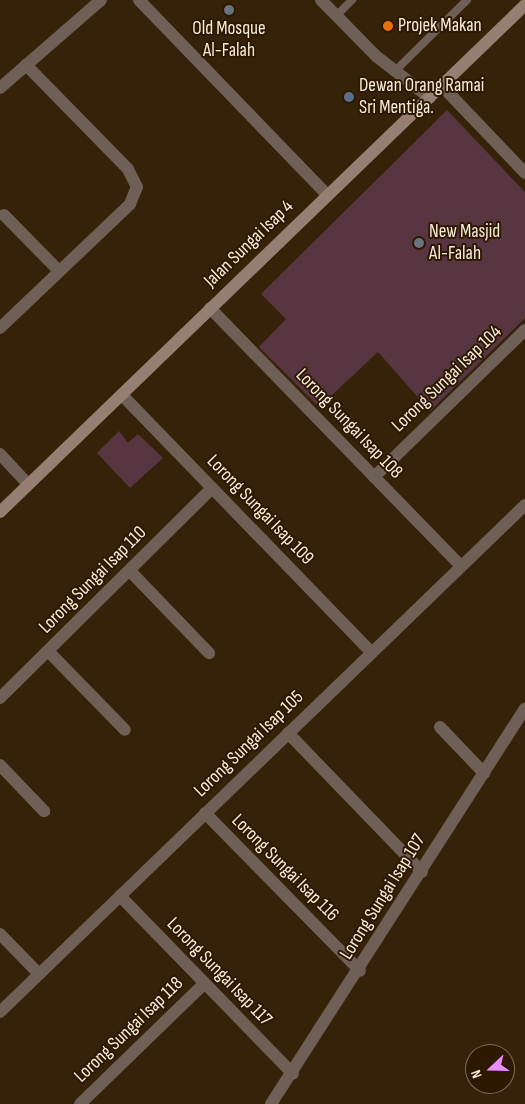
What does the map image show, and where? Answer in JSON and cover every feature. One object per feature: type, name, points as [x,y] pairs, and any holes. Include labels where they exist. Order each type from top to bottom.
[{"type":"street","points":[[0,88],[101,0]]},
{"type":"street","points":[[138,0],[327,195]]},
{"type":"street","points":[[321,0],[396,71],[430,98]]},
{"type":"street","name":"Jalan Sungai Isap 4","points":[[0,512],[525,5]]},
{"type":"street","points":[[0,328],[130,204],[137,187],[128,168],[26,65]]},
{"type":"street","points":[[442,86],[525,173]]},
{"type":"street","points":[[4,215],[60,272]]},
{"type":"street","name":"Lorong Sungai Isap 108","points":[[210,308],[460,565]]},
{"type":"street","name":"Lorong Sungai Isap 104","points":[[374,477],[525,330]]},
{"type":"street","name":"Lorong Sungai Isap 109","points":[[122,395],[370,651]]},
{"type":"street","points":[[0,454],[28,484]]},
{"type":"street","name":"Lorong Sungai Isap 110","points":[[0,698],[212,488]]},
{"type":"street","name":"Lorong Sungai Isap 105","points":[[0,1012],[370,651],[460,565],[523,510]]},
{"type":"street","points":[[130,571],[209,654]]},
{"type":"street","points":[[48,651],[125,730]]},
{"type":"street","name":"Lorong Sungai Isap 107","points":[[271,1104],[293,1074],[360,971],[525,708]]},
{"type":"street","points":[[440,727],[484,773]]},
{"type":"street","points":[[288,733],[422,872]]},
{"type":"street","points":[[0,765],[44,811]]},
{"type":"street","name":"Lorong Sungai Isap 116","points":[[205,814],[360,971]]},
{"type":"street","name":"Lorong Sungai Isap 117","points":[[120,896],[293,1074]]},
{"type":"street","points":[[0,934],[39,974]]},
{"type":"street","name":"Lorong Sungai Isap 118","points":[[80,1104],[204,984]]},
{"type":"lane","points":[[336,16],[352,0]]},
{"type":"lane","points":[[396,71],[466,0]]},
{"type":"building","name":"New Masjid Al-Falah","points":[[447,110],[525,192],[525,318],[430,411],[378,352],[319,407],[259,347],[286,319],[261,294]]},
{"type":"building","points":[[119,431],[128,443],[138,434],[163,458],[130,488],[97,453]]},
{"type":"place","name":"Old Mosque Al-Falah","points":[[229,10]]},
{"type":"place","name":"Projek Makan","points":[[388,26]]},
{"type":"place","name":"Dewan Orang Ramai Sri Mentiga.","points":[[349,97]]},
{"type":"place","name":"New Masjid Al-Falah","points":[[419,243]]}]
